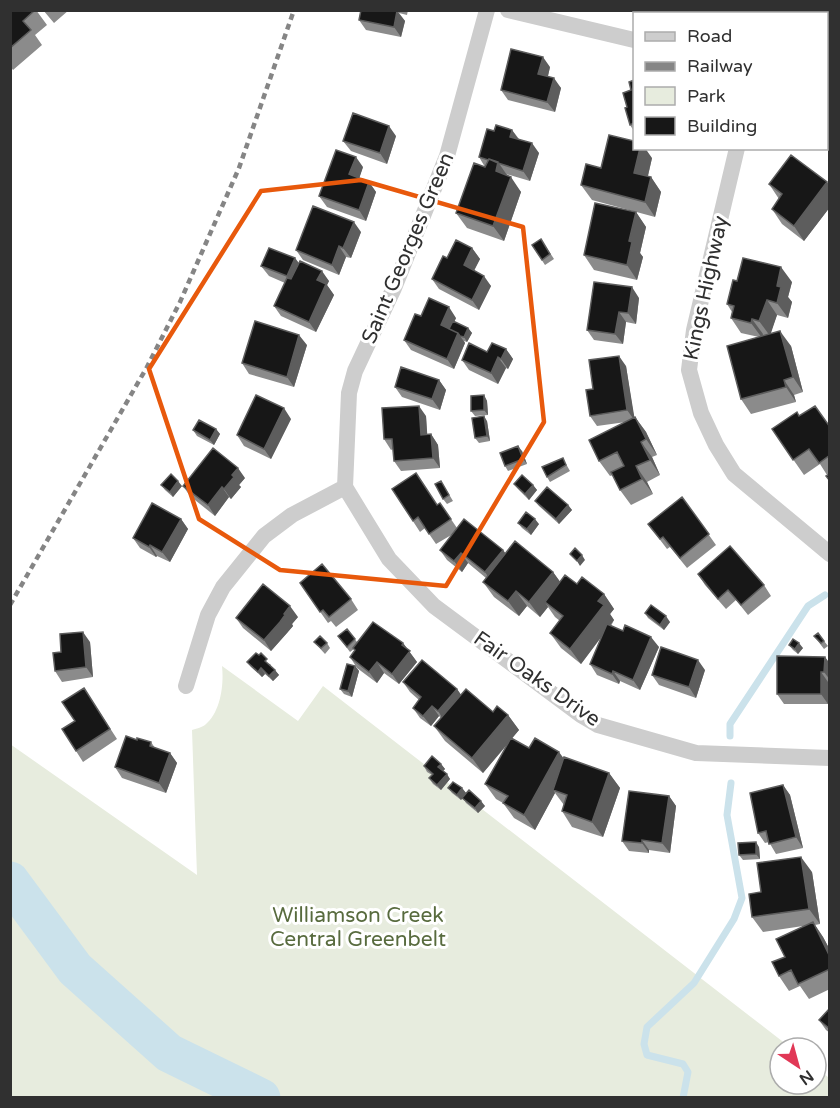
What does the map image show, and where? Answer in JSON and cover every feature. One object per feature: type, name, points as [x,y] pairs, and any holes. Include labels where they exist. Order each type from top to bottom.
[{"type":"street","name":"Saint Georges Green","points":[[345,487],[349,393],[356,371],[394,288],[447,156],[487,10]]},
{"type":"street","points":[[508,10],[633,40]]},
{"type":"street","name":"Kings Highway","points":[[737,150],[694,330],[689,370],[701,413],[716,445],[734,474],[830,554]]},
{"type":"street","points":[[186,686],[208,615],[223,587],[264,536],[292,515],[345,487]]},
{"type":"street","name":"Fair Oaks Drive","points":[[345,487],[389,559],[434,606],[581,715],[598,725],[696,753],[830,758]]},
{"type":"highlighted area","points":[[361,180],[523,227],[544,422],[446,586],[280,570],[199,519],[149,369],[261,191]]},
{"type":"green space","name":"Williamson Creek Central Greenbelt","points":[[222,666],[298,721],[323,686],[775,1036],[768,1036],[768,1096],[828,1096],[828,1077],[829,1097],[11,1097],[10,744],[197,875],[192,730],[205,725],[215,713],[222,681]]},
{"type":"building","points":[[10,10],[35,10],[23,21],[31,30],[10,48]]},
{"type":"building","points":[[361,10],[397,11],[394,27],[359,20]]},
{"type":"building","points":[[511,49],[543,57],[538,74],[554,78],[547,102],[501,90]]},
{"type":"building","points":[[633,80],[633,124],[630,125],[623,93],[631,90],[629,82]]},
{"type":"building","points":[[353,113],[389,126],[380,153],[343,141]]},
{"type":"building","points":[[496,125],[512,130],[510,137],[532,143],[523,171],[479,157],[487,129],[494,131]]},
{"type":"building","points":[[609,135],[633,141],[633,150],[640,150],[634,173],[651,177],[645,202],[581,185],[586,164],[601,168]]},
{"type":"building","points":[[336,150],[356,157],[349,174],[369,182],[359,210],[319,196]]},
{"type":"building","points":[[791,155],[827,182],[794,226],[772,209],[782,194],[769,184]]},
{"type":"building","points":[[489,159],[498,162],[496,171],[511,177],[493,226],[456,213],[474,163],[485,167]]},
{"type":"building","points":[[595,203],[636,212],[629,241],[632,242],[627,265],[584,255]]},
{"type":"building","points":[[313,206],[354,222],[343,248],[339,246],[332,265],[296,250]]},
{"type":"building","points":[[541,239],[550,254],[542,260],[532,245]]},
{"type":"building","points":[[456,240],[472,248],[464,265],[484,276],[472,300],[432,279],[443,256],[447,258]]},
{"type":"building","points":[[269,248],[295,258],[287,276],[261,266]]},
{"type":"building","points":[[743,258],[781,267],[777,286],[781,287],[777,303],[767,300],[759,321],[752,319],[751,323],[731,318],[734,306],[727,304],[733,280],[737,281]]},
{"type":"building","points":[[300,261],[322,271],[317,280],[326,284],[309,322],[274,306],[287,278],[291,279]]},
{"type":"building","points":[[594,282],[632,287],[628,313],[619,312],[615,334],[587,330]]},
{"type":"building","points":[[429,298],[449,307],[441,325],[458,333],[447,359],[404,340],[415,314],[421,316]]},
{"type":"building","points":[[255,321],[299,335],[287,377],[242,363]]},
{"type":"building","points":[[453,321],[468,328],[464,337],[449,329]]},
{"type":"building","points":[[780,331],[793,377],[784,380],[786,387],[741,399],[727,346]]},
{"type":"building","points":[[469,343],[487,352],[492,343],[506,349],[501,359],[498,357],[491,373],[462,360]]},
{"type":"building","points":[[619,356],[627,410],[590,416],[586,390],[593,389],[589,360]]},
{"type":"building","points":[[401,367],[439,380],[432,399],[395,387]]},
{"type":"building","points":[[256,395],[284,408],[264,449],[237,435]]},
{"type":"building","points":[[484,395],[484,410],[471,411],[471,396]]},
{"type":"building","points":[[419,406],[421,435],[431,434],[433,458],[394,461],[392,439],[384,439],[382,408]]},
{"type":"building","points":[[815,406],[830,427],[830,455],[819,463],[809,449],[793,460],[772,429],[797,412],[799,416]]},
{"type":"building","points":[[484,416],[487,436],[475,438],[472,418]]},
{"type":"building","points":[[635,417],[646,439],[641,442],[650,460],[636,466],[642,479],[620,490],[611,472],[624,466],[617,452],[599,461],[589,440]]},
{"type":"building","points":[[199,420],[216,429],[210,440],[193,430]]},
{"type":"building","points":[[518,446],[523,459],[505,466],[500,453]]},
{"type":"building","points":[[213,448],[238,468],[232,475],[234,477],[224,489],[222,487],[208,505],[183,486]]},
{"type":"building","points":[[563,458],[566,465],[547,477],[542,467]]},
{"type":"building","points":[[416,473],[437,505],[440,503],[451,519],[429,534],[418,517],[413,521],[392,489]]},
{"type":"building","points":[[171,474],[178,481],[170,492],[161,485]]},
{"type":"building","points":[[522,475],[533,485],[525,494],[514,484]]},
{"type":"building","points":[[441,481],[449,495],[443,499],[435,484]]},
{"type":"building","points":[[547,487],[568,505],[556,519],[535,501]]},
{"type":"building","points":[[682,497],[709,534],[680,558],[663,537],[660,539],[648,524]]},
{"type":"building","points":[[152,503],[181,519],[162,552],[133,538]]},
{"type":"building","points":[[526,512],[535,519],[527,529],[518,523]]},
{"type":"building","points":[[464,519],[503,550],[485,572],[461,553],[454,561],[440,550]]},
{"type":"building","points":[[515,541],[553,572],[529,602],[516,591],[508,601],[483,582]]},
{"type":"building","points":[[730,546],[764,585],[741,605],[728,590],[718,599],[698,574]]},
{"type":"building","points":[[575,548],[582,555],[577,561],[570,554]]},
{"type":"building","points":[[322,564],[351,599],[329,617],[323,610],[320,612],[300,583]]},
{"type":"building","points":[[565,575],[577,584],[582,577],[604,594],[598,601],[604,605],[570,649],[550,633],[563,616],[545,602]]},
{"type":"building","points":[[263,584],[290,606],[264,640],[236,618]]},
{"type":"building","points":[[651,605],[666,616],[660,625],[645,613]]},
{"type":"building","points":[[373,622],[403,643],[402,645],[410,651],[392,674],[377,662],[369,672],[350,657],[355,650],[353,648]]},
{"type":"building","points":[[607,624],[623,631],[625,625],[651,637],[633,680],[590,664]]},
{"type":"building","points":[[347,629],[355,639],[347,647],[338,636]]},
{"type":"building","points":[[83,632],[86,667],[55,671],[53,653],[61,652],[60,634]]},
{"type":"building","points":[[818,633],[824,641],[821,643],[814,636]]},
{"type":"building","points":[[320,636],[327,643],[321,648],[314,642]]},
{"type":"building","points":[[793,639],[799,643],[795,649],[789,645]]},
{"type":"building","points":[[661,647],[698,660],[689,687],[652,675]]},
{"type":"building","points":[[256,653],[259,655],[261,653],[267,659],[265,661],[275,670],[269,676],[261,668],[258,672],[247,662]]},
{"type":"building","points":[[777,656],[825,657],[824,672],[821,672],[821,694],[777,694]]},
{"type":"building","points":[[422,660],[457,689],[438,711],[432,706],[423,716],[413,708],[421,697],[403,682]]},
{"type":"building","points":[[347,664],[355,666],[348,691],[340,689]]},
{"type":"building","points":[[84,688],[110,729],[76,751],[62,729],[75,721],[62,702]]},
{"type":"building","points":[[466,689],[493,712],[497,706],[508,715],[472,758],[434,726]]},
{"type":"building","points":[[126,736],[151,742],[150,746],[170,753],[159,783],[115,767]]},
{"type":"building","points":[[511,738],[529,748],[535,738],[559,752],[524,815],[503,803],[508,796],[485,784]]},
{"type":"building","points":[[432,756],[441,764],[438,767],[447,774],[437,785],[429,778],[433,774],[424,766]]},
{"type":"building","points":[[564,757],[609,773],[592,822],[562,811],[567,795],[553,790]]},
{"type":"building","points":[[453,782],[462,788],[457,795],[448,788]]},
{"type":"building","points":[[783,785],[796,837],[769,844],[766,831],[758,833],[750,793]]},
{"type":"building","points":[[469,790],[481,801],[475,808],[462,798]]},
{"type":"building","points":[[629,791],[669,796],[662,843],[642,840],[642,843],[622,841]]},
{"type":"building","points":[[756,842],[756,854],[739,855],[738,843]]},
{"type":"building","points":[[801,857],[809,909],[752,917],[749,894],[761,892],[757,863]]},
{"type":"building","points":[[813,922],[830,957],[830,969],[798,984],[791,970],[779,976],[772,962],[785,957],[776,939]]},
{"type":"building","points":[[830,1008],[830,1029],[819,1020]]},
{"type":"waterway","points":[[730,736],[730,724],[808,606],[825,595]]},
{"type":"waterway","points":[[683,1098],[688,1072],[683,1064],[647,1055],[644,1044],[647,1027],[694,983],[734,919],[742,898],[727,815],[731,783]]},
{"type":"waterway","points":[[10,881],[75,969],[169,1053],[261,1098]]},
{"type":"railway","points":[[10,605],[147,367],[180,302],[239,168],[294,10]]}]
